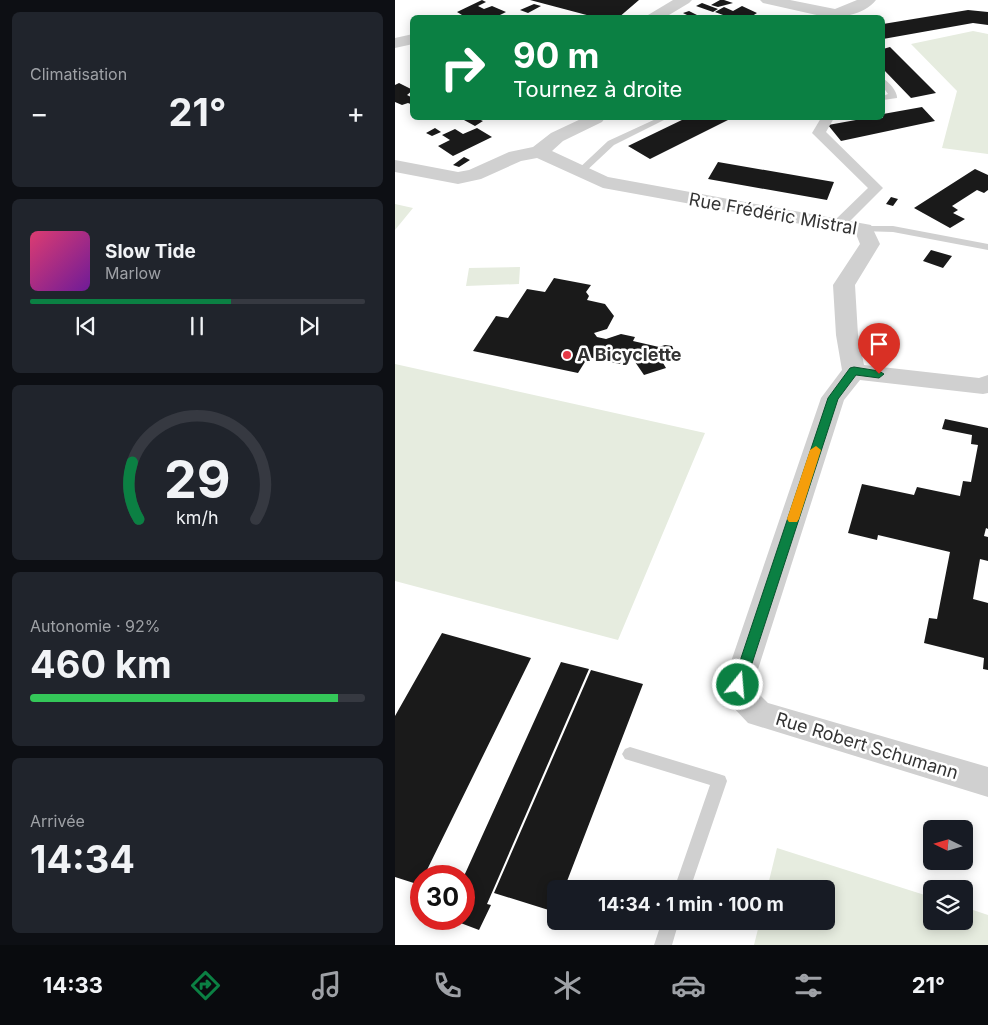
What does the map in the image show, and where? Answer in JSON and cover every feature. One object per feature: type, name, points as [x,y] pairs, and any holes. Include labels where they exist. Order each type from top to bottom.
[{"type":"street","points":[[656,15],[684,0]]},
{"type":"street","points":[[768,0],[827,15]]},
{"type":"street","points":[[834,15],[868,0]]},
{"type":"street","points":[[395,43],[410,40]]},
{"type":"street","points":[[395,166],[459,178],[474,175],[516,156],[539,152],[557,137],[592,120]]},
{"type":"street","points":[[827,120],[819,133],[876,188],[838,225]]},
{"type":"street","name":"Rue Frédéric Mistral","points":[[539,152],[603,182],[638,190],[864,229],[870,244],[844,284],[847,335],[854,371]]},
{"type":"street","points":[[854,371],[927,381],[986,385]]},
{"type":"street","name":"Rue Robert Schumann","points":[[854,371],[833,398],[738,685],[743,698],[759,714],[988,782]]},
{"type":"lane","points":[[885,85],[894,96],[885,98]]},
{"type":"lane","points":[[580,172],[611,142],[660,120]]},
{"type":"lane","points":[[864,229],[893,229],[988,247]]},
{"type":"lane","points":[[630,754],[719,781],[685,880]]},
{"type":"lane","points":[[663,945],[668,930]]},
{"type":"shaded area","points":[[973,31],[988,34],[988,154],[942,148],[957,91],[911,44]]},
{"type":"shaded area","points":[[395,204],[413,208],[395,230]]},
{"type":"shaded area","points":[[520,267],[519,284],[466,286],[469,268]]},
{"type":"shaded area","points":[[395,364],[705,433],[618,640],[395,581]]},
{"type":"shaded area","points":[[777,848],[923,894],[923,930],[973,930],[973,910],[988,915],[988,945],[754,945],[758,930],[835,930],[835,880],[769,880]]},
{"type":"building","points":[[482,0],[486,2],[478,6],[484,9],[492,6],[506,12],[500,15],[462,15],[457,12]]},
{"type":"building","points":[[530,0],[639,0],[622,15],[587,15]]},
{"type":"building","points":[[720,0],[733,3],[718,7],[711,5]]},
{"type":"building","points":[[702,3],[718,9],[713,12],[696,6]]},
{"type":"building","points":[[534,4],[541,6],[528,13],[520,10]]},
{"type":"building","points":[[742,6],[757,13],[754,15],[723,15],[715,12],[724,7],[733,11]]},
{"type":"building","points":[[968,10],[988,12],[988,25],[973,23],[885,39],[885,24]]},
{"type":"building","points":[[689,11],[697,15],[687,15],[683,13]]},
{"type":"building","points":[[890,47],[936,93],[911,98],[885,71],[885,48]]},
{"type":"building","points":[[399,83],[410,88],[410,92],[407,95],[410,96],[410,104],[402,105],[395,102],[395,85]]},
{"type":"building","points":[[922,107],[935,121],[841,141],[828,125],[856,120],[885,120],[885,114]]},
{"type":"building","points":[[464,120],[483,121],[475,126]]},
{"type":"building","points":[[682,120],[728,120],[650,159],[628,146]]},
{"type":"building","points":[[435,128],[441,132],[432,136],[426,133]]},
{"type":"building","points":[[477,128],[492,137],[453,156],[438,146],[450,140],[442,135],[455,129],[463,134]]},
{"type":"building","points":[[464,157],[470,160],[459,167],[453,165]]},
{"type":"building","points":[[718,162],[834,182],[827,200],[708,179]]},
{"type":"building","points":[[975,169],[988,175],[988,190],[984,193],[977,190],[952,206],[958,210],[953,213],[965,219],[950,228],[914,208]]},
{"type":"building","points":[[891,197],[898,199],[893,206],[886,204]]},
{"type":"building","points":[[931,250],[952,256],[943,268],[923,261]]},
{"type":"building","points":[[554,278],[591,285],[586,292],[589,296],[587,300],[605,304],[614,316],[607,329],[594,333],[597,337],[606,339],[621,334],[635,337],[633,341],[659,347],[665,345],[672,346],[675,353],[660,358],[666,368],[644,375],[633,359],[624,357],[620,364],[588,357],[578,373],[473,351],[496,316],[508,318],[527,289],[545,292]]},
{"type":"building","points":[[945,419],[988,428],[988,529],[986,528],[984,536],[988,537],[988,561],[980,559],[973,599],[988,603],[988,670],[983,669],[984,658],[924,643],[929,618],[937,619],[950,552],[878,535],[877,540],[848,533],[862,484],[914,495],[917,487],[960,496],[963,481],[971,482],[978,445],[971,444],[972,435],[942,429]]},
{"type":"building","points":[[442,633],[531,658],[429,865],[410,865],[410,882],[395,877],[395,716]]},
{"type":"building","points":[[561,662],[589,669],[487,904],[491,905],[479,930],[475,928],[475,865],[469,865]]},
{"type":"building","points":[[591,670],[643,684],[567,880],[547,880],[547,910],[494,893]]},
{"type":"slow traffic","points":[[793,519],[816,450]]},
{"type":"place","name":"A Bicyclette","points":[[567,355]]},
{"type":"route","points":[[738,685],[833,398],[854,371],[879,374]]}]
